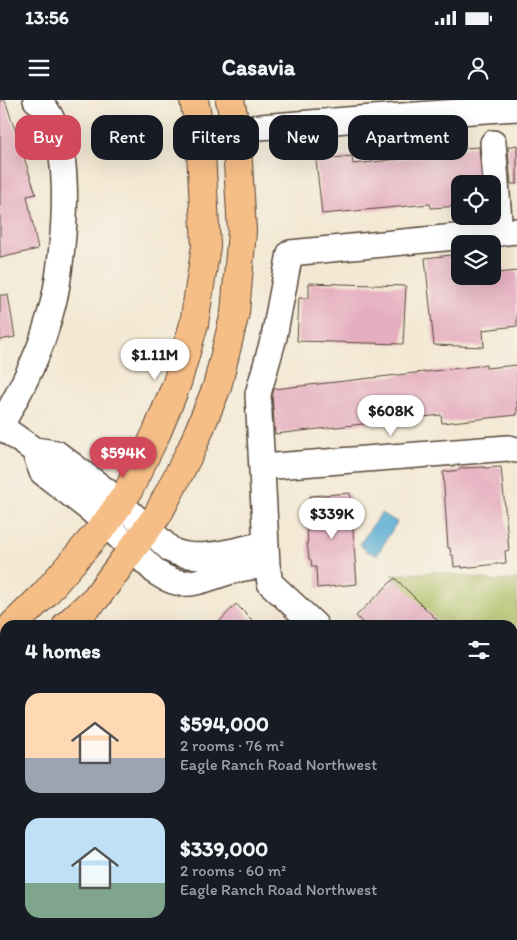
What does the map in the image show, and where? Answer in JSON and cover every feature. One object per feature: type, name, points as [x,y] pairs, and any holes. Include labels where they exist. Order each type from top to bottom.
[{"type":"main road","points":[[194,100],[197,115]]},
{"type":"main road","points":[[230,100],[233,115]]},
{"type":"main road","points":[[18,620],[44,595],[113,513],[127,493],[157,432],[177,383],[194,324],[206,246],[201,160]]},
{"type":"main road","points":[[73,620],[96,598],[158,514],[191,450],[217,387],[235,313],[242,231],[238,160]]},
{"type":"street","points":[[36,100],[42,104],[54,123],[62,152],[64,223],[56,290],[42,339],[32,367],[0,426],[34,450],[42,472],[63,473],[113,513],[140,539],[156,573],[166,580],[192,583],[208,580],[235,570],[267,554]]},
{"type":"street","points":[[259,125],[358,109],[505,106]]},
{"type":"street","points":[[310,620],[270,583],[258,394],[274,337],[290,253],[509,232],[493,143]]},
{"type":"street","points":[[262,466],[508,448],[517,450]]},
{"type":"green space","points":[[436,572],[496,581],[517,579],[517,620],[434,620],[392,575]]},
{"type":"water","points":[[381,513],[397,522],[377,555],[366,551],[360,544]]},
{"type":"building","points":[[0,100],[5,100],[15,130],[15,160],[25,160],[36,194],[27,196],[38,249],[0,258]]},
{"type":"building","points":[[517,145],[517,184],[511,184],[508,147]]},
{"type":"building","points":[[479,147],[481,175],[451,175],[451,207],[431,208],[430,204],[322,214],[316,160],[338,160],[338,158],[348,156],[348,160],[352,160],[353,164],[390,160],[468,160],[468,148]]},
{"type":"building","points":[[451,255],[451,285],[501,285],[501,273],[517,271],[517,326],[483,330],[484,347],[434,345],[425,258]]},
{"type":"building","points":[[309,283],[406,286],[403,344],[297,341],[299,298],[309,298]]},
{"type":"building","points":[[0,295],[8,295],[15,337],[0,340]]},
{"type":"building","points":[[486,365],[486,368],[517,365],[517,415],[442,423],[441,415],[275,434],[272,396],[274,389]]},
{"type":"building","points":[[501,467],[509,550],[505,551],[506,563],[462,568],[462,566],[454,567],[453,555],[451,555],[450,548],[448,548],[443,472],[460,470],[461,468]]},
{"type":"building","points":[[350,493],[357,584],[317,588],[316,567],[312,567],[311,560],[309,559],[307,541],[306,524],[312,523],[310,496]]},
{"type":"building","points":[[395,578],[437,620],[360,620],[356,616]]},
{"type":"building","points":[[236,604],[252,620],[221,620]]}]
